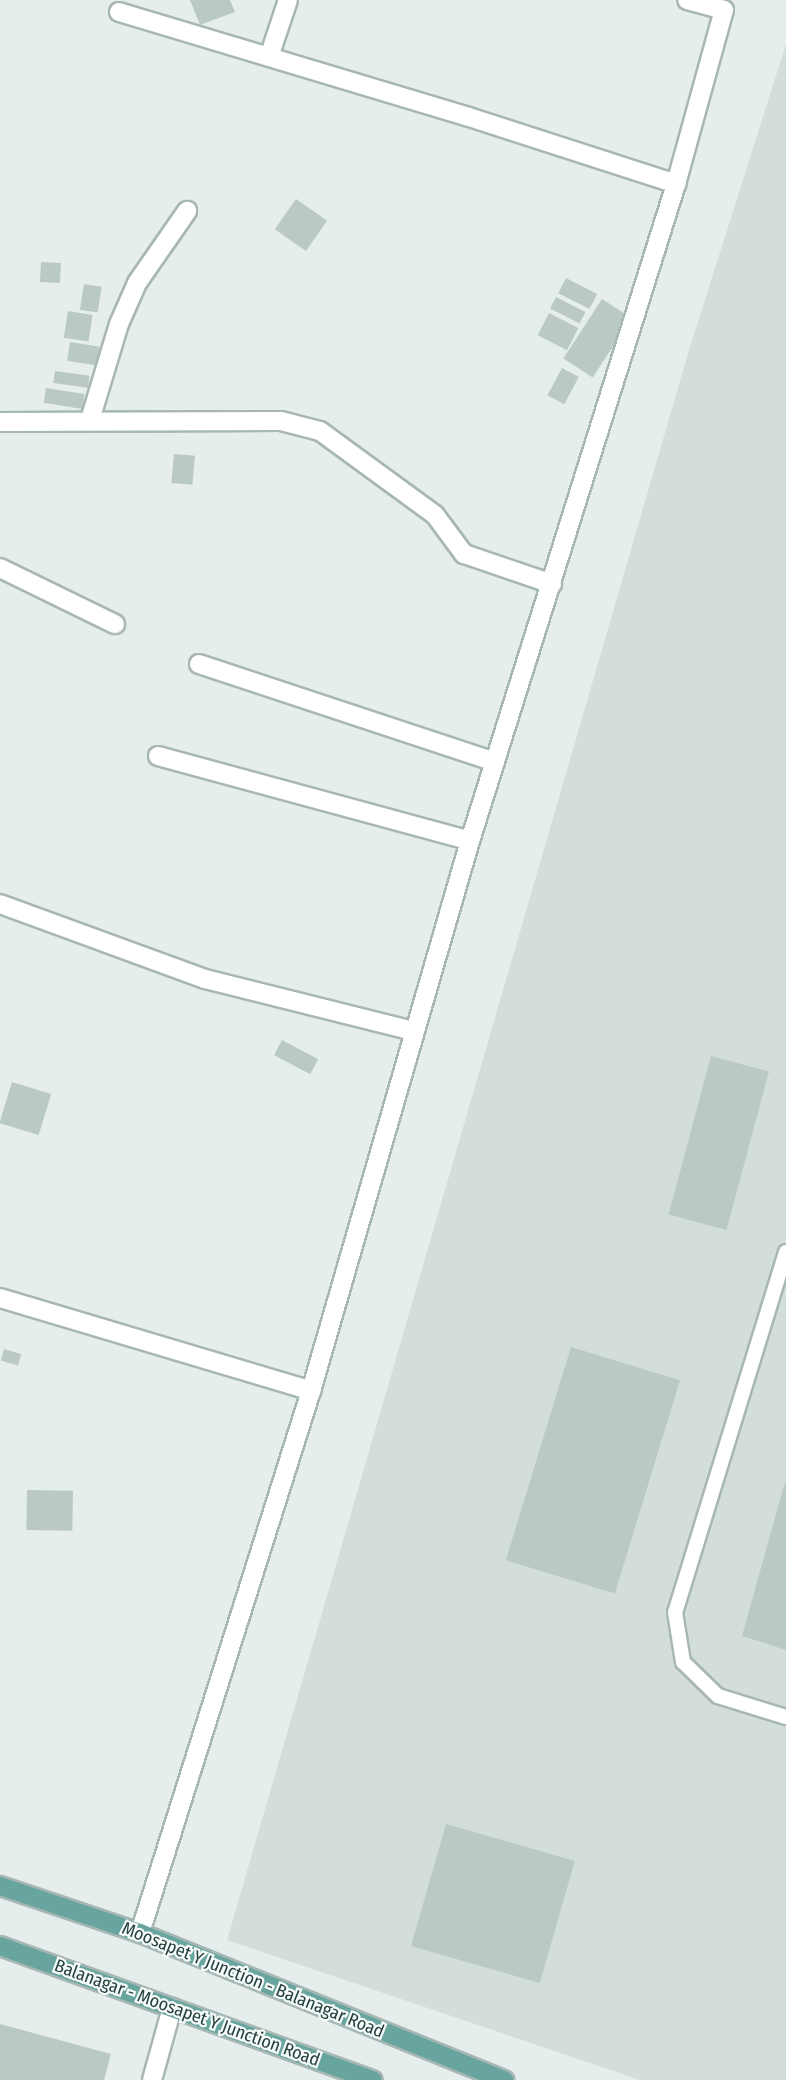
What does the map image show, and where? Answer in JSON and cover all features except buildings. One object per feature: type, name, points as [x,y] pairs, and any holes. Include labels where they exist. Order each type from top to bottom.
[{"type":"main road","name":"Moosapet Y Junction - Balanagar Road","points":[[0,1886],[140,1933],[504,2080]]},
{"type":"main road","name":"Balanagar - Moosapet Y Junction Road","points":[[0,1946],[373,2080]]},
{"type":"street","points":[[270,57],[288,0]]},
{"type":"street","points":[[140,1933],[311,1391],[470,841],[676,184],[724,10],[687,0]]},
{"type":"street","points":[[119,12],[469,117],[676,184]]},
{"type":"street","points":[[90,420],[119,324],[137,283],[187,211]]},
{"type":"street","points":[[0,422],[280,421],[320,431],[435,515],[464,554],[552,584]]},
{"type":"street","points":[[0,568],[115,624]]},
{"type":"street","points":[[199,664],[495,762]]},
{"type":"street","points":[[158,756],[470,841]]},
{"type":"street","points":[[0,904],[205,979],[414,1031]]},
{"type":"street","points":[[0,1298],[311,1391]]},
{"type":"street","points":[[152,2080],[172,2008]]},
{"type":"lane","points":[[786,1252],[783,1273],[675,1612],[682,1662],[718,1696],[786,1717]]},
{"type":"shaded area","points":[[786,44],[786,2080],[640,2080],[227,1940],[689,350]]}]
